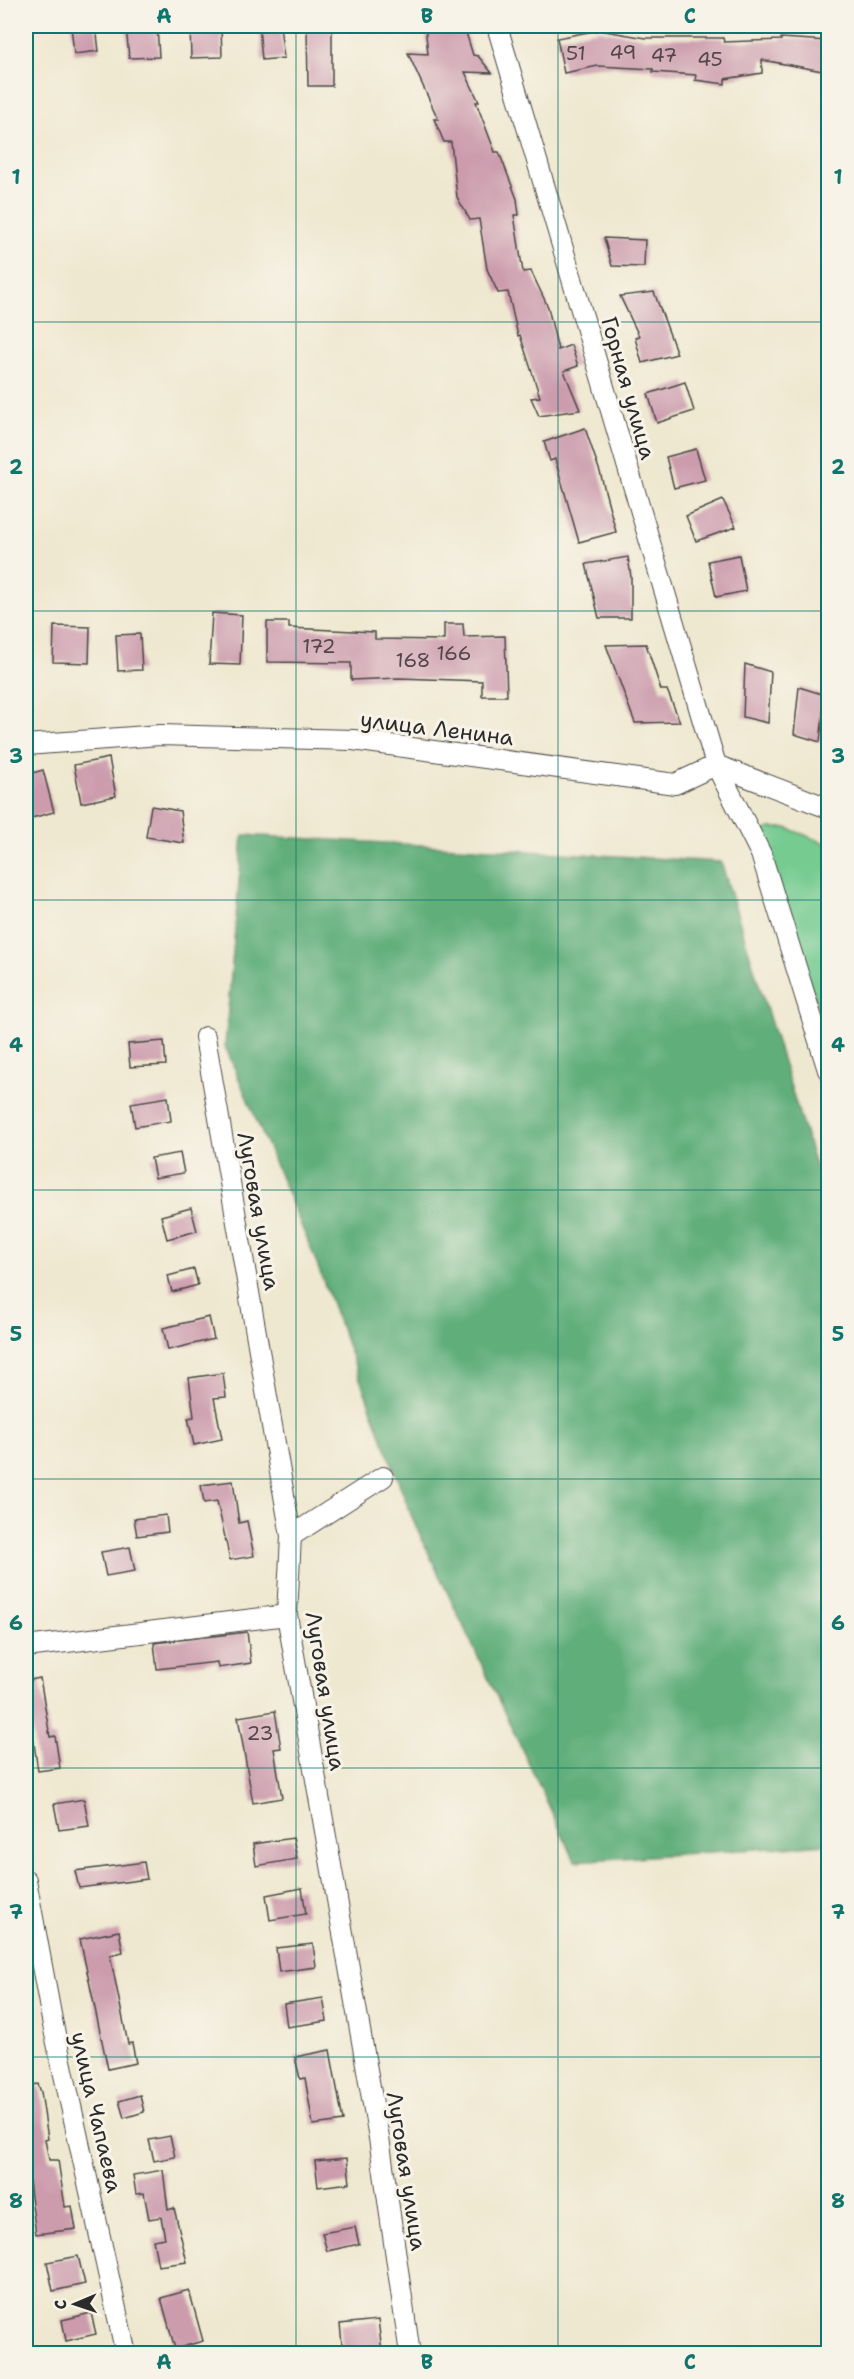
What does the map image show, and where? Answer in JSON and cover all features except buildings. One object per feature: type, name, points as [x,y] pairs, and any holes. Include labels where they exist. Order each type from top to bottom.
[{"type":"street","name":"Горная улица","points":[[497,26],[716,765],[761,854],[828,1070]]},
{"type":"street","name":"улица Ленина","points":[[26,745],[160,735],[353,740],[675,784],[716,765]]},
{"type":"street","points":[[716,765],[828,808]]},
{"type":"street","name":"Луговая улица","points":[[205,1037],[291,1536],[287,1616],[379,2138],[410,2354]]},
{"type":"street","points":[[291,1536],[382,1477]]},
{"type":"street","points":[[26,1647],[287,1616]]},
{"type":"street","name":"улица Чапаева","points":[[26,1880],[53,2025],[126,2354]]},
{"type":"green space","points":[[770,828],[787,828],[828,844],[828,1040],[763,837],[764,831]]},
{"type":"green space","points":[[243,835],[721,862],[828,1207],[828,1844],[575,1861],[413,1520],[312,1251],[225,1046]]}]
